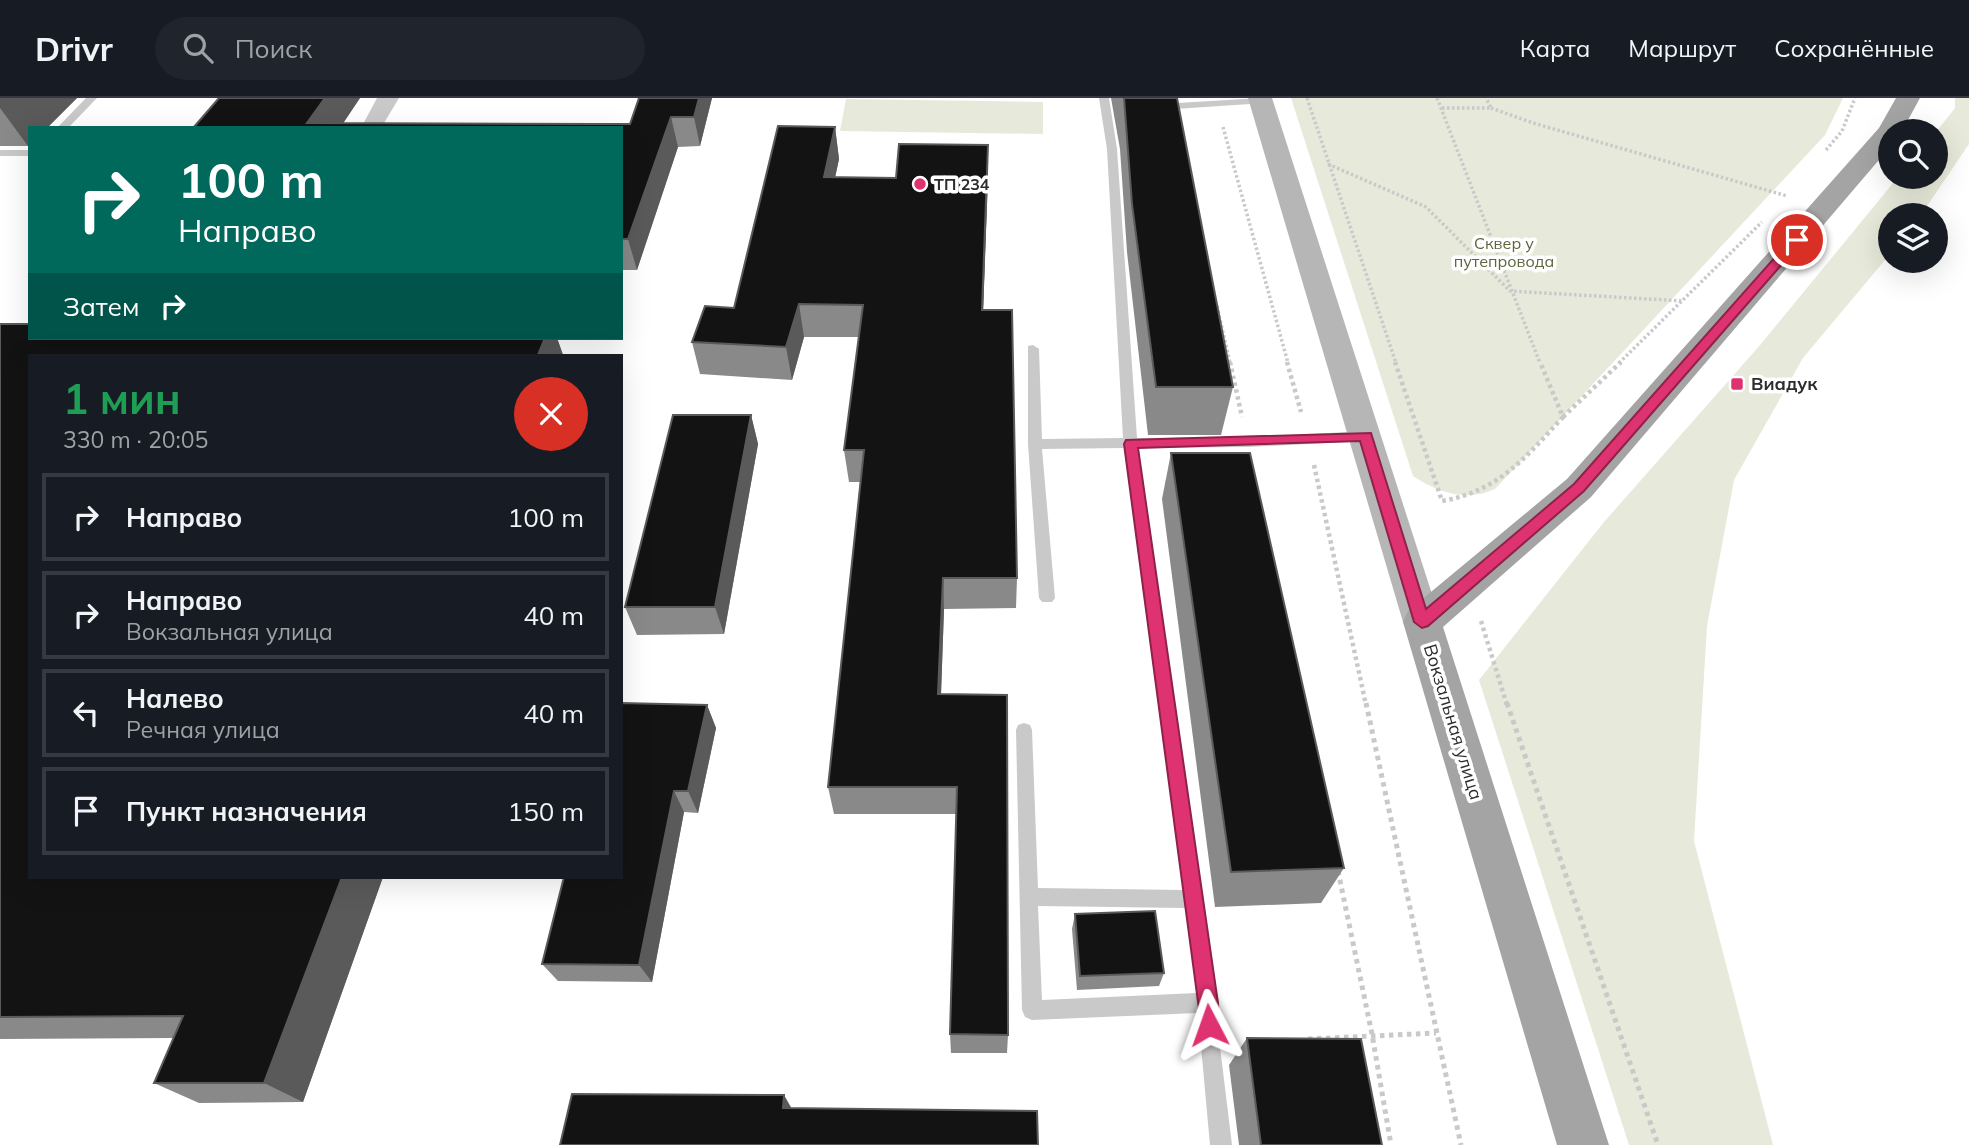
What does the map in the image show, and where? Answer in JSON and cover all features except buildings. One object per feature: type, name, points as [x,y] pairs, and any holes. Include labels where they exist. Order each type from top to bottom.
[{"type":"main road","points":[[1897,119],[1908,98]]},
{"type":"main road","name":"Вокзальная улица","points":[[1261,100],[1583,1145]]},
{"type":"main road","points":[[1422,622],[1579,488],[1878,145]]},
{"type":"street","points":[[372,126],[388,98]]},
{"type":"lane","points":[[64,126],[92,98]]},
{"type":"lane","points":[[1160,107],[1261,100]]},
{"type":"lane","points":[[1108,102],[1130,444],[1208,1003],[1221,1145]]},
{"type":"lane","points":[[0,153],[28,153]]},
{"type":"lane","points":[[1032,349],[1035,444],[1047,598]]},
{"type":"lane","points":[[1035,444],[1248,442],[1366,436]]},
{"type":"lane","points":[[1024,730],[1032,1010],[1208,1003]]},
{"type":"lane","points":[[1027,897],[1192,899]]},
{"type":"path","points":[[1307,98],[1442,500],[1464,499],[1496,484],[1768,216]]},
{"type":"path","points":[[1437,98],[1510,291],[1563,417]]},
{"type":"path","points":[[1486,98],[1491,108]]},
{"type":"path","points":[[1818,159],[1842,131],[1855,98]]},
{"type":"path","points":[[1217,103],[1308,439],[1461,1145]]},
{"type":"path","points":[[1442,108],[1491,108],[1533,123],[1787,197]]},
{"type":"path","points":[[1328,164],[1426,207],[1510,291],[1684,301]]},
{"type":"path","points":[[1777,206],[1795,187]]},
{"type":"path","points":[[1214,294],[1248,442]]},
{"type":"path","points":[[1469,583],[1518,739],[1658,1145]]},
{"type":"path","points":[[1335,859],[1372,1034],[1391,1145]]},
{"type":"path","points":[[1304,1039],[1436,1033]]},
{"type":"green space","name":"Сквер у путепровода","points":[[1291,98],[1843,98],[1825,135],[1495,489],[1463,495],[1432,487],[1413,476]]},
{"type":"green space","points":[[1955,98],[1969,98],[1969,144],[1948,175],[1946,119],[1955,108]]},
{"type":"green space","points":[[846,99],[1043,102],[1043,134],[840,131]]},
{"type":"green space","points":[[1888,189],[1939,189],[1929,203],[1878,203],[1878,268],[1803,358],[1734,480],[1707,626],[1694,841],[1773,1145],[1629,1145],[1479,680],[1604,522],[1761,344]]},
{"type":"place","name":"ТП 234","points":[[920,184]]},
{"type":"place","name":"Виадук","points":[[1737,384]]},
{"type":"route","points":[[1209,1025],[1130,444],[1366,436],[1422,622],[1579,488],[1797,240]]}]
